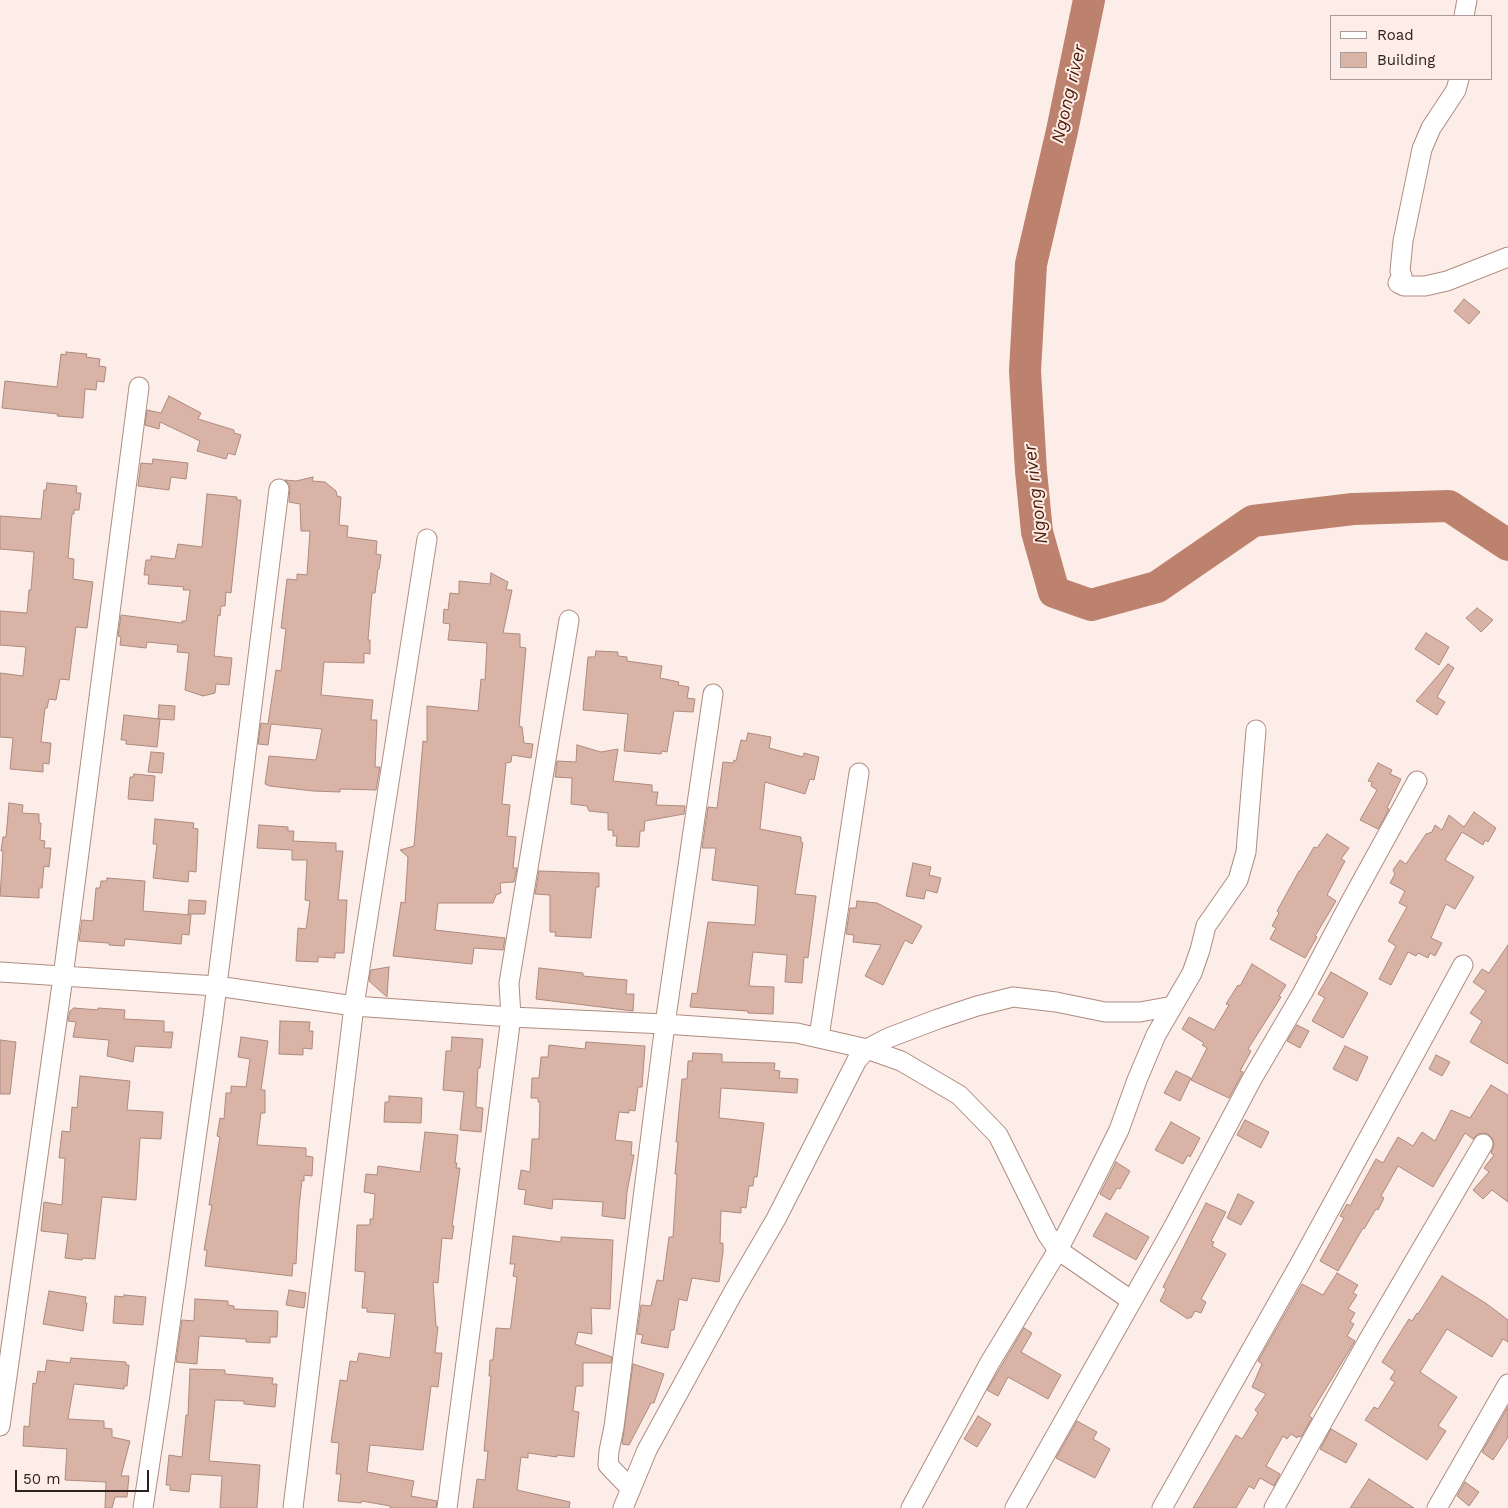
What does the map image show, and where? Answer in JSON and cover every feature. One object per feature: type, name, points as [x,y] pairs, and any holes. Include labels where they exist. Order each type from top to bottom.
[{"type":"street","points":[[1464,15],[1467,0]]},
{"type":"street","points":[[1459,80],[1456,90],[1432,128],[1422,149],[1403,241],[1400,271],[1402,276],[1398,283],[1404,286],[1425,286],[1447,281],[1508,257]]},
{"type":"street","points":[[0,1426],[63,977],[139,386]]},
{"type":"street","points":[[143,1508],[162,1386],[216,986],[279,489]]},
{"type":"street","points":[[293,1508],[354,1006],[427,539]]},
{"type":"street","points":[[447,1508],[511,1017],[509,982],[569,620]]},
{"type":"street","points":[[631,1489],[608,1465],[609,1451],[614,1427],[664,1024],[712,694]]},
{"type":"street","points":[[912,1508],[989,1364],[1058,1250],[1120,1130],[1137,1080],[1156,1035],[1192,974],[1206,926],[1238,880],[1246,852],[1256,730]]},
{"type":"street","points":[[819,1037],[859,773]]},
{"type":"street","points":[[1015,1508],[1173,1228],[1252,1080],[1303,992],[1354,894],[1417,782]]},
{"type":"street","points":[[1162,1508],[1302,1262],[1463,965]]},
{"type":"street","points":[[0,972],[216,986],[354,1006],[797,1033],[867,1049],[901,1061],[960,1095],[998,1135],[1047,1234],[1058,1250],[1132,1301]]},
{"type":"street","points":[[623,1508],[647,1450],[734,1291],[776,1219],[857,1060],[867,1049],[888,1038],[938,1019],[1013,997],[1056,1002],[1105,1012],[1140,1012],[1173,1006]]},
{"type":"street","points":[[1274,1508],[1483,1144]]},
{"type":"street","points":[[1437,1508],[1508,1384]]},
{"type":"building","points":[[1464,299],[1480,312],[1469,324],[1454,311]]},
{"type":"building","points":[[66,352],[87,354],[86,357],[100,359],[99,366],[106,367],[104,382],[97,381],[96,390],[85,389],[83,418],[2,408],[5,381],[57,387],[61,354],[66,355]]},
{"type":"building","points":[[169,396],[201,413],[198,419],[234,430],[234,433],[241,435],[235,455],[228,453],[226,459],[197,451],[200,441],[160,422],[159,429],[145,425],[147,410],[161,413]]},
{"type":"building","points":[[153,459],[188,463],[186,479],[171,477],[169,490],[138,486],[141,463],[152,464]]},
{"type":"building","points":[[313,477],[312,481],[325,482],[336,491],[337,496],[341,497],[339,525],[348,526],[347,537],[377,541],[376,554],[381,555],[375,593],[372,593],[368,640],[370,640],[370,654],[364,653],[364,663],[324,662],[321,695],[373,700],[371,720],[377,720],[375,767],[380,767],[376,790],[340,789],[340,792],[313,791],[265,784],[269,756],[316,760],[322,729],[271,724],[268,745],[258,744],[261,723],[268,724],[276,670],[281,671],[286,629],[281,628],[287,579],[297,580],[297,574],[307,575],[310,531],[301,531],[300,504],[289,502],[290,485],[285,480],[296,481]]},
{"type":"building","points":[[47,483],[77,486],[76,493],[81,493],[79,510],[74,510],[74,514],[72,514],[68,558],[74,559],[73,579],[93,582],[87,628],[76,627],[69,680],[60,679],[56,700],[49,699],[47,708],[45,708],[41,742],[51,743],[49,764],[43,763],[43,772],[10,769],[13,738],[0,737],[0,673],[23,676],[26,647],[0,645],[0,611],[27,613],[34,552],[0,549],[0,516],[41,519],[44,490],[46,490]]},
{"type":"building","points":[[207,494],[237,497],[237,500],[241,500],[231,593],[226,592],[225,606],[221,606],[220,616],[218,615],[214,656],[232,658],[229,685],[216,684],[215,693],[203,696],[185,690],[189,653],[177,652],[178,645],[147,642],[146,648],[120,645],[121,637],[118,636],[121,615],[182,623],[182,621],[186,621],[190,590],[183,590],[184,587],[148,584],[149,575],[144,575],[146,560],[151,560],[151,556],[175,559],[178,544],[202,547]]},
{"type":"building","points":[[491,573],[508,582],[506,590],[512,590],[503,633],[520,634],[520,647],[526,648],[519,726],[522,727],[524,743],[533,744],[531,758],[512,755],[511,762],[506,763],[502,804],[510,805],[507,836],[516,837],[513,868],[517,868],[514,882],[500,883],[501,893],[496,895],[493,903],[438,903],[435,930],[505,938],[503,950],[474,948],[472,964],[393,956],[401,902],[405,903],[408,857],[400,850],[414,846],[423,741],[427,742],[427,706],[478,711],[481,679],[485,680],[487,643],[448,640],[450,624],[443,623],[444,609],[448,610],[450,593],[459,594],[459,581],[490,584]]},
{"type":"building","points":[[1477,608],[1493,620],[1481,632],[1466,618]]},
{"type":"building","points":[[1426,633],[1449,647],[1439,665],[1415,649]]},
{"type":"building","points":[[596,651],[618,652],[618,656],[627,657],[627,661],[662,666],[660,678],[679,682],[678,685],[689,687],[687,698],[695,699],[693,712],[674,711],[667,752],[662,751],[661,754],[624,751],[628,714],[583,710],[588,657],[595,657]]},
{"type":"building","points":[[1448,664],[1454,668],[1437,697],[1445,702],[1437,715],[1416,701]]},
{"type":"building","points":[[159,705],[175,706],[174,720],[158,719]]},
{"type":"building","points":[[124,715],[160,719],[157,747],[126,744],[126,740],[121,740]]},
{"type":"building","points":[[748,733],[771,737],[769,748],[803,757],[804,753],[819,757],[814,780],[810,779],[805,794],[765,782],[760,829],[801,837],[801,842],[803,843],[795,894],[816,896],[808,958],[804,957],[802,983],[785,982],[787,955],[753,952],[749,986],[774,987],[773,1014],[690,1007],[692,993],[697,994],[708,922],[755,925],[758,886],[712,880],[716,848],[702,848],[708,807],[717,808],[723,762],[733,763],[734,760],[736,761],[741,740],[746,741]]},
{"type":"building","points":[[577,745],[601,752],[618,749],[613,781],[652,785],[652,792],[658,792],[656,805],[685,806],[684,814],[645,821],[644,831],[640,831],[639,847],[616,846],[617,836],[613,836],[613,830],[608,830],[608,813],[589,811],[587,806],[571,804],[572,778],[555,777],[557,761],[576,762]]},
{"type":"building","points":[[151,752],[164,753],[162,773],[148,772]]},
{"type":"building","points":[[1378,763],[1392,770],[1390,774],[1401,779],[1387,808],[1389,809],[1378,829],[1360,820],[1377,790],[1371,786],[1372,782],[1368,781]]},
{"type":"building","points":[[134,774],[155,776],[153,801],[128,799],[130,777],[133,777]]},
{"type":"building","points":[[9,803],[23,805],[22,813],[39,814],[39,823],[41,823],[40,840],[45,841],[44,848],[51,848],[49,867],[44,866],[42,888],[39,888],[39,898],[0,896],[3,851],[1,851],[3,837],[6,837]]},
{"type":"building","points":[[1474,812],[1496,828],[1488,842],[1485,840],[1483,845],[1462,832],[1445,860],[1474,877],[1455,909],[1446,904],[1431,938],[1442,943],[1435,956],[1430,953],[1428,958],[1418,953],[1416,956],[1408,952],[1391,985],[1379,979],[1396,946],[1388,941],[1407,907],[1399,903],[1405,891],[1390,883],[1395,874],[1393,870],[1400,860],[1406,864],[1426,834],[1432,832],[1435,825],[1442,830],[1449,815],[1464,827]]},
{"type":"building","points":[[155,819],[194,823],[193,828],[198,829],[196,872],[189,871],[188,882],[153,878],[157,844],[153,844]]},
{"type":"building","points":[[259,825],[288,827],[288,831],[294,831],[293,841],[336,843],[336,851],[343,851],[338,900],[347,900],[344,953],[335,953],[335,958],[318,957],[318,962],[296,961],[298,928],[306,929],[310,901],[305,900],[307,860],[292,860],[292,850],[257,848]]},
{"type":"building","points":[[1327,834],[1349,848],[1341,859],[1345,861],[1327,895],[1336,901],[1315,936],[1317,937],[1305,958],[1270,939],[1276,928],[1272,926],[1279,913],[1277,911],[1299,871],[1314,847],[1317,848]]},
{"type":"building","points":[[913,863],[931,867],[929,875],[941,878],[937,893],[926,890],[924,899],[906,896]]},
{"type":"building","points":[[539,871],[599,873],[599,887],[596,887],[591,938],[555,936],[556,932],[550,932],[550,895],[535,894]]},
{"type":"building","points":[[107,878],[145,881],[143,911],[191,915],[189,935],[182,934],[181,944],[125,939],[124,946],[79,941],[82,920],[93,921],[96,888],[100,888],[101,881],[107,881]]},
{"type":"building","points":[[189,900],[206,901],[205,914],[188,914]]},
{"type":"building","points":[[857,901],[877,903],[922,926],[912,944],[905,940],[883,985],[865,976],[881,945],[853,942],[854,935],[846,934],[850,908],[856,908]]},
{"type":"building","points":[[1508,945],[1508,1064],[1470,1042],[1482,1021],[1470,1013],[1486,991],[1473,982],[1482,969],[1489,973]]},
{"type":"building","points":[[1252,964],[1286,985],[1279,996],[1281,997],[1248,1049],[1251,1051],[1240,1071],[1243,1072],[1229,1098],[1191,1080],[1207,1048],[1202,1045],[1204,1043],[1182,1029],[1189,1017],[1214,1030],[1229,1005],[1226,1004],[1238,985],[1240,986]]},
{"type":"building","points":[[389,967],[387,997],[369,981],[371,970]]},
{"type":"building","points":[[539,968],[583,973],[583,976],[627,980],[626,994],[634,994],[633,1011],[536,999]]},
{"type":"building","points":[[1331,972],[1368,993],[1343,1038],[1312,1021],[1325,998],[1318,994]]},
{"type":"building","points":[[74,1008],[125,1010],[124,1019],[164,1021],[164,1032],[173,1032],[171,1048],[135,1046],[133,1062],[107,1056],[109,1040],[73,1037],[76,1022],[68,1021],[70,1011]]},
{"type":"building","points":[[280,1021],[310,1022],[309,1031],[313,1031],[312,1049],[303,1048],[303,1055],[279,1054]]},
{"type":"building","points":[[1297,1025],[1309,1031],[1300,1048],[1287,1041]]},
{"type":"building","points":[[241,1037],[268,1041],[261,1090],[265,1090],[265,1113],[261,1113],[257,1145],[306,1148],[306,1156],[313,1157],[312,1176],[304,1175],[304,1181],[302,1180],[296,1264],[293,1263],[292,1276],[205,1266],[207,1250],[204,1250],[212,1205],[209,1205],[220,1137],[217,1136],[220,1118],[224,1119],[226,1093],[231,1093],[231,1086],[246,1087],[250,1059],[238,1057]]},
{"type":"building","points":[[452,1037],[483,1039],[480,1068],[478,1068],[476,1107],[483,1108],[481,1132],[460,1130],[464,1092],[443,1090],[446,1051],[451,1051]]},
{"type":"building","points":[[0,1040],[16,1042],[10,1094],[0,1094]]},
{"type":"building","points":[[586,1042],[645,1046],[642,1087],[638,1087],[635,1111],[629,1110],[629,1113],[619,1112],[615,1140],[632,1142],[631,1155],[634,1155],[627,1192],[625,1219],[602,1216],[603,1202],[553,1199],[552,1209],[524,1204],[526,1190],[518,1189],[521,1170],[530,1172],[532,1139],[539,1139],[540,1102],[538,1102],[538,1098],[531,1098],[532,1078],[539,1078],[541,1057],[548,1057],[549,1045],[585,1049]]},
{"type":"building","points":[[1345,1046],[1368,1057],[1357,1081],[1333,1069]]},
{"type":"building","points":[[693,1053],[722,1054],[722,1062],[775,1063],[774,1070],[780,1071],[779,1078],[798,1079],[797,1093],[721,1088],[719,1118],[764,1123],[757,1177],[754,1177],[753,1186],[749,1186],[746,1208],[741,1207],[741,1213],[721,1211],[720,1243],[723,1243],[723,1252],[719,1282],[692,1278],[687,1301],[679,1299],[674,1330],[671,1330],[668,1348],[641,1343],[643,1335],[637,1334],[641,1305],[651,1306],[657,1280],[663,1281],[669,1237],[673,1237],[677,1174],[675,1174],[678,1142],[676,1142],[682,1079],[687,1079],[688,1061],[692,1061]]},
{"type":"building","points":[[1436,1055],[1450,1062],[1442,1076],[1429,1069]]},
{"type":"building","points":[[1176,1071],[1191,1078],[1180,1101],[1164,1093]]},
{"type":"building","points":[[80,1076],[130,1081],[127,1110],[163,1112],[161,1139],[140,1138],[136,1200],[102,1197],[95,1259],[83,1258],[82,1260],[65,1258],[68,1234],[41,1231],[44,1202],[62,1205],[65,1158],[59,1158],[62,1131],[70,1132],[72,1107],[77,1108]]},
{"type":"building","points":[[1491,1085],[1508,1095],[1508,1202],[1492,1190],[1483,1199],[1473,1190],[1489,1172],[1484,1168],[1494,1155],[1491,1153],[1494,1144],[1488,1134],[1478,1134],[1473,1139],[1465,1133],[1433,1187],[1398,1166],[1381,1196],[1384,1198],[1378,1210],[1376,1209],[1363,1228],[1338,1271],[1320,1261],[1344,1218],[1340,1216],[1347,1204],[1350,1206],[1376,1159],[1383,1163],[1398,1137],[1413,1146],[1422,1132],[1435,1141],[1451,1110],[1470,1118]]},
{"type":"building","points":[[389,1096],[422,1098],[421,1123],[384,1122],[385,1102],[389,1102]]},
{"type":"building","points":[[1245,1120],[1269,1132],[1261,1148],[1237,1135]]},
{"type":"building","points":[[1171,1122],[1200,1138],[1190,1157],[1188,1155],[1183,1164],[1155,1150]]},
{"type":"building","points":[[425,1132],[458,1135],[455,1163],[457,1163],[456,1168],[460,1168],[452,1239],[442,1238],[438,1283],[433,1282],[436,1326],[438,1327],[435,1353],[442,1353],[438,1387],[431,1386],[423,1450],[370,1445],[367,1472],[414,1481],[411,1496],[437,1501],[436,1508],[390,1508],[390,1506],[362,1501],[361,1503],[338,1501],[341,1474],[336,1474],[339,1443],[331,1442],[340,1380],[347,1381],[350,1361],[357,1362],[359,1353],[390,1358],[395,1314],[367,1312],[367,1308],[362,1308],[365,1272],[355,1271],[357,1225],[370,1225],[370,1219],[373,1219],[375,1194],[364,1192],[366,1174],[377,1175],[378,1166],[420,1172]]},
{"type":"building","points":[[1116,1162],[1130,1171],[1120,1189],[1117,1188],[1110,1200],[1100,1194]]},
{"type":"building","points":[[1238,1194],[1254,1202],[1241,1225],[1227,1218]]},
{"type":"building","points":[[1206,1203],[1226,1212],[1211,1241],[1214,1242],[1212,1246],[1226,1254],[1201,1299],[1206,1302],[1201,1313],[1195,1311],[1191,1318],[1189,1317],[1188,1319],[1160,1301],[1166,1289],[1163,1287]]},
{"type":"building","points":[[1106,1213],[1149,1237],[1136,1260],[1093,1236]]},
{"type":"building","points":[[513,1236],[561,1242],[561,1237],[613,1240],[610,1309],[591,1308],[592,1334],[578,1332],[575,1344],[612,1357],[611,1363],[583,1363],[583,1386],[576,1386],[573,1411],[579,1412],[574,1457],[528,1453],[528,1458],[521,1457],[517,1490],[570,1502],[569,1508],[473,1508],[477,1479],[485,1480],[488,1451],[484,1451],[491,1376],[489,1376],[490,1360],[493,1360],[496,1328],[510,1329],[511,1325],[517,1277],[513,1276],[515,1264],[510,1264]]},
{"type":"building","points":[[1337,1273],[1358,1285],[1353,1293],[1357,1295],[1348,1309],[1355,1313],[1350,1322],[1354,1324],[1347,1336],[1355,1341],[1309,1416],[1312,1418],[1301,1437],[1298,1436],[1297,1438],[1291,1434],[1287,1439],[1283,1436],[1266,1466],[1280,1474],[1274,1486],[1260,1478],[1254,1489],[1249,1486],[1236,1508],[1193,1508],[1236,1435],[1242,1439],[1258,1413],[1255,1410],[1266,1394],[1252,1387],[1262,1364],[1258,1361],[1302,1284],[1323,1295]]},
{"type":"building","points":[[1442,1276],[1487,1304],[1508,1320],[1508,1342],[1503,1339],[1492,1357],[1447,1329],[1420,1372],[1457,1397],[1438,1426],[1446,1431],[1427,1460],[1365,1420],[1374,1407],[1378,1409],[1395,1382],[1390,1379],[1395,1371],[1382,1362],[1409,1319],[1412,1321],[1418,1314]]},
{"type":"building","points":[[289,1290],[306,1293],[304,1308],[286,1305]]},
{"type":"building","points":[[49,1291],[86,1297],[85,1303],[87,1303],[83,1331],[43,1324]]},
{"type":"building","points":[[124,1295],[146,1297],[143,1325],[113,1323],[115,1296],[124,1297]]},
{"type":"building","points":[[195,1299],[228,1301],[228,1305],[234,1306],[234,1309],[278,1311],[277,1337],[270,1337],[270,1343],[246,1342],[246,1339],[199,1336],[197,1364],[176,1362],[182,1320],[194,1321]]},
{"type":"building","points":[[1024,1328],[1032,1333],[1021,1352],[1061,1375],[1048,1399],[1008,1377],[998,1396],[987,1390]]},
{"type":"building","points":[[71,1358],[126,1362],[126,1365],[129,1365],[127,1386],[124,1386],[124,1389],[74,1384],[68,1419],[104,1421],[104,1428],[112,1429],[112,1437],[130,1441],[121,1476],[129,1476],[127,1497],[115,1497],[112,1508],[105,1508],[106,1482],[65,1480],[67,1449],[23,1446],[24,1426],[29,1427],[33,1383],[36,1384],[38,1371],[45,1372],[47,1360],[70,1363]]},
{"type":"building","points":[[633,1364],[664,1374],[654,1403],[651,1403],[629,1445],[622,1444]]},
{"type":"building","points":[[190,1369],[225,1370],[225,1374],[273,1378],[272,1384],[277,1384],[275,1407],[244,1404],[244,1401],[215,1400],[209,1461],[260,1465],[257,1508],[220,1508],[222,1476],[191,1474],[189,1492],[170,1490],[170,1485],[166,1485],[169,1455],[182,1457],[186,1415],[188,1415]]},
{"type":"building","points":[[1508,1407],[1508,1437],[1493,1460],[1482,1452]]},
{"type":"building","points":[[978,1416],[991,1424],[977,1447],[964,1439]]},
{"type":"building","points":[[1077,1421],[1097,1432],[1093,1439],[1110,1449],[1095,1478],[1056,1458]]},
{"type":"building","points":[[1331,1429],[1357,1444],[1346,1463],[1320,1449]]},
{"type":"building","points":[[1369,1479],[1414,1508],[1350,1508]]},
{"type":"building","points":[[1465,1482],[1479,1492],[1469,1506],[1457,1496]]},
{"type":"waterway","name":"Ngong river","points":[[1089,0],[1062,131],[1031,264],[1025,371],[1031,471],[1037,532],[1054,592],[1091,605],[1157,587],[1253,521],[1353,509],[1449,506],[1508,545]]}]
